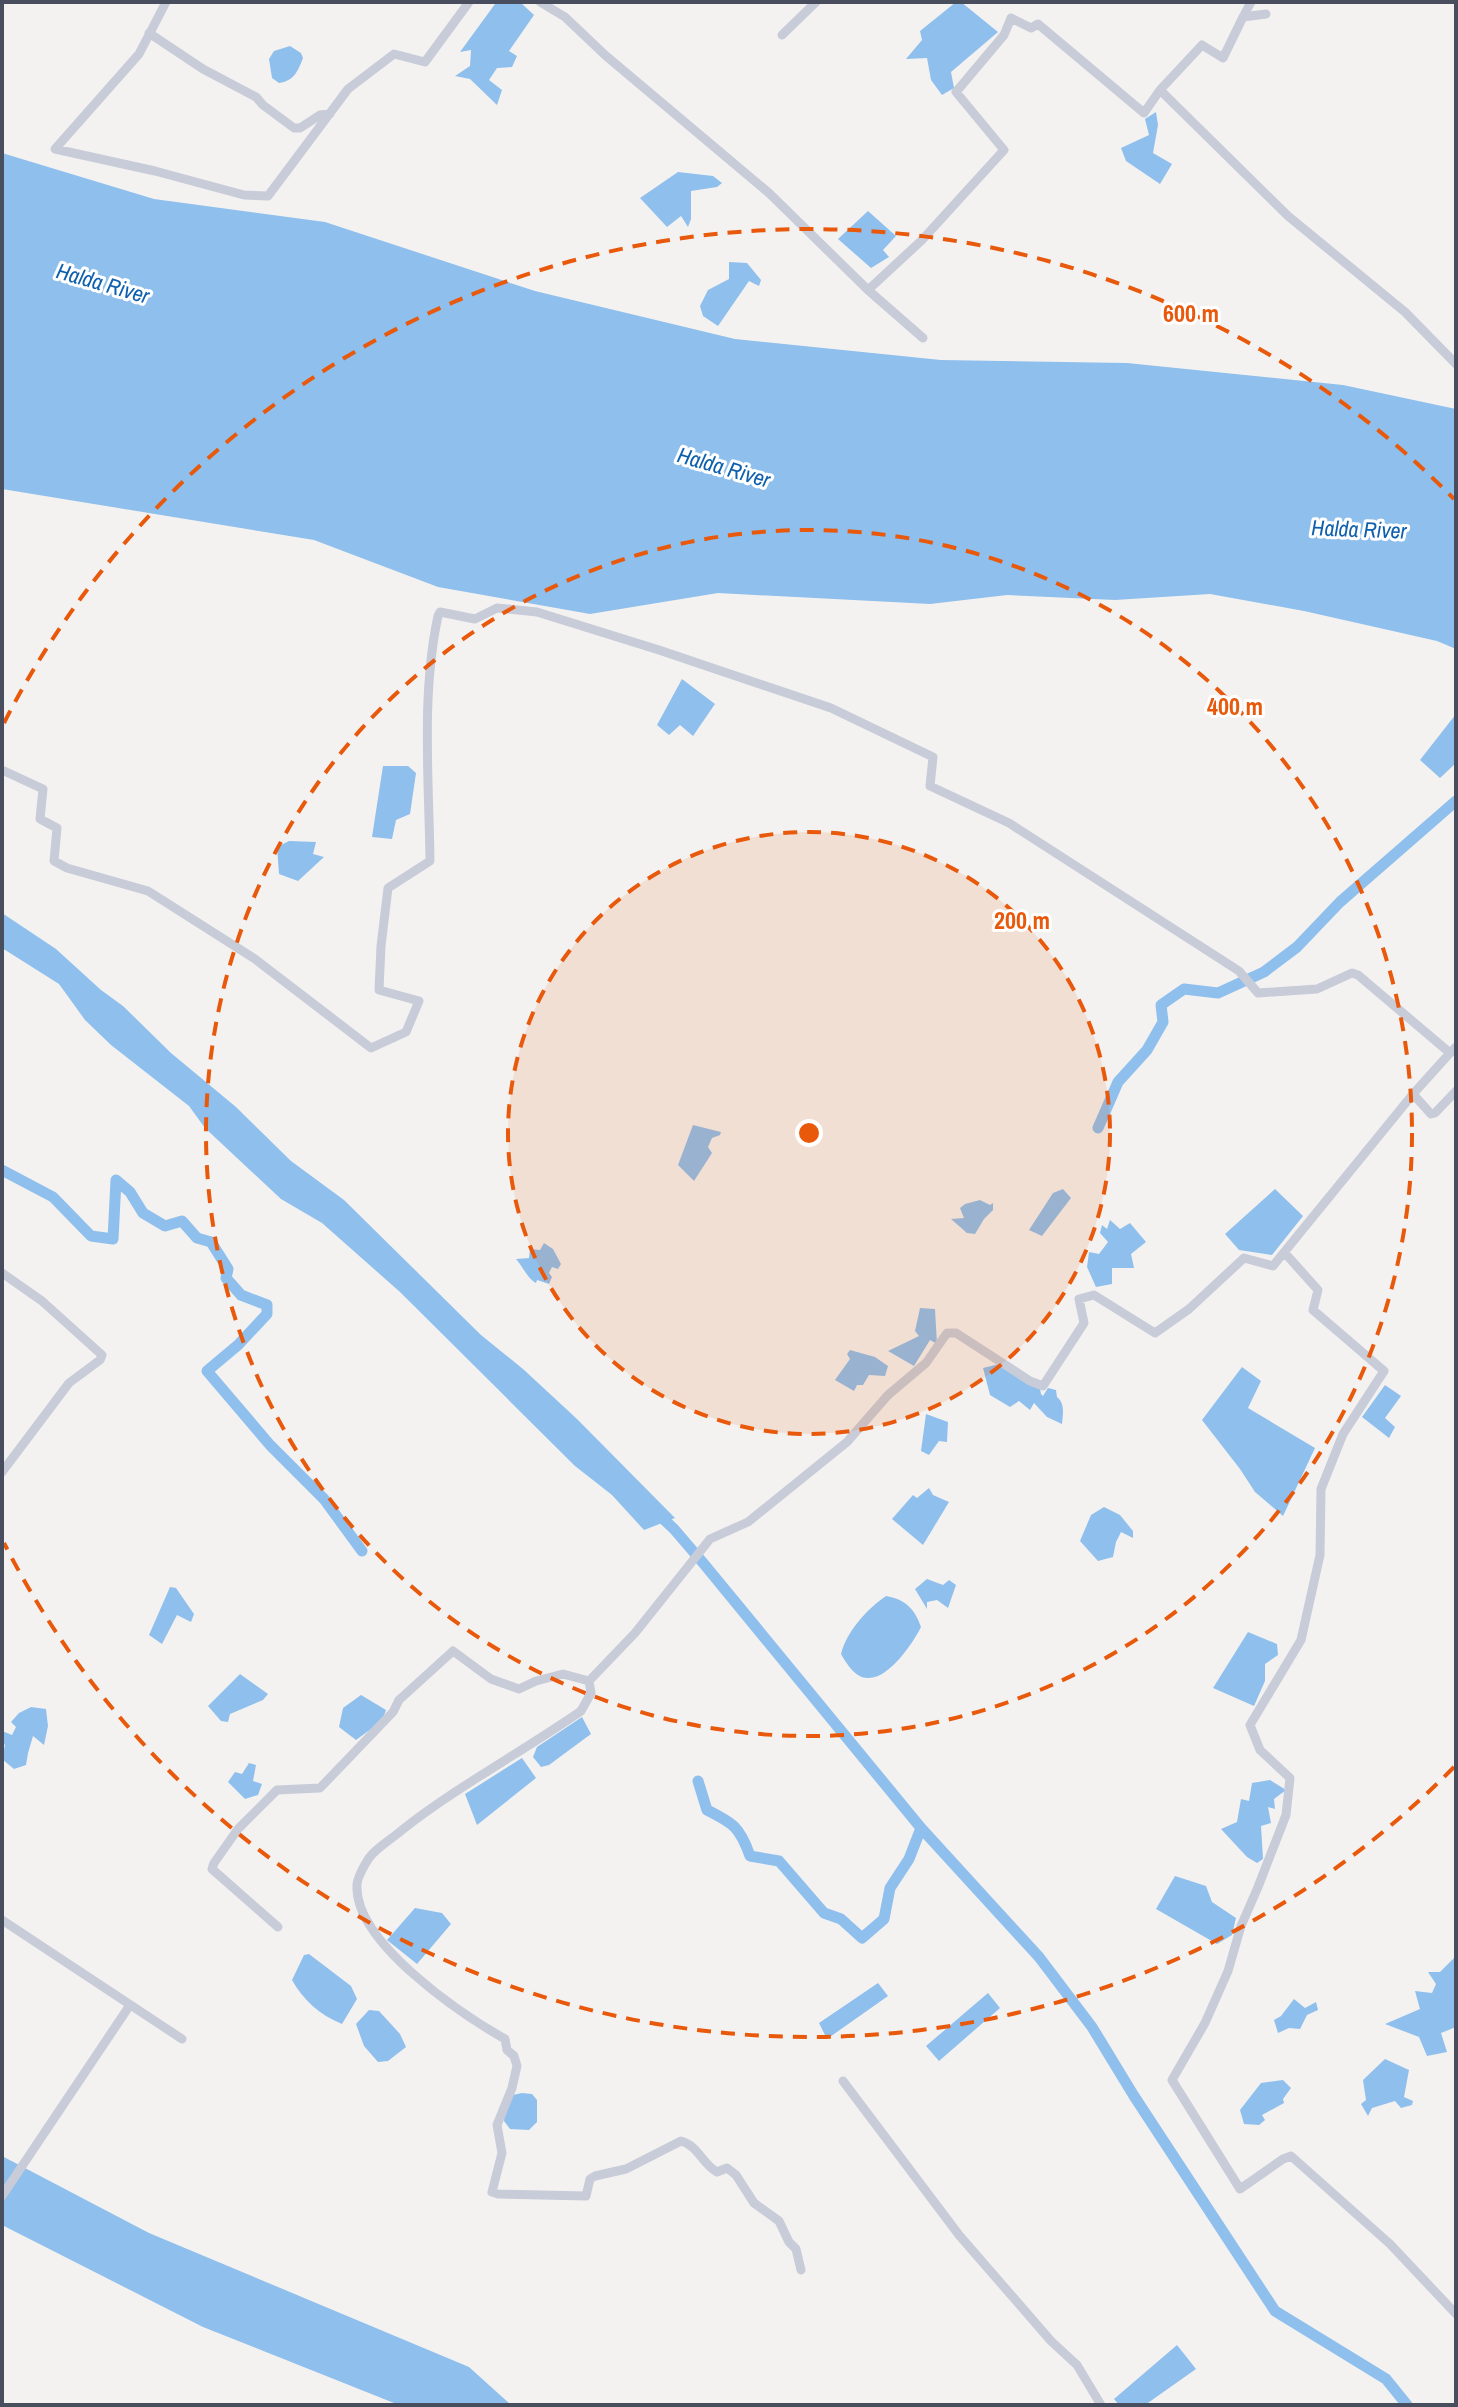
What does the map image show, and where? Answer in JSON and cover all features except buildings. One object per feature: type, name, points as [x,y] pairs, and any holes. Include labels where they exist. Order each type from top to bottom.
[{"type":"street","points":[[166,2],[139,54],[55,149],[244,195],[268,196],[348,89],[394,54],[425,62],[469,2]]},
{"type":"street","points":[[540,2],[565,17],[605,55],[769,193],[868,290],[923,338]]},
{"type":"street","points":[[782,35],[816,2]]},
{"type":"street","points":[[868,290],[922,240],[1004,150],[956,92],[1004,35],[1011,18],[1031,28],[1038,24],[1144,113],[1160,90],[1202,45],[1223,58],[1251,2]]},
{"type":"street","points":[[1243,17],[1266,14]]},
{"type":"street","points":[[149,33],[203,69],[256,97],[294,128],[300,128],[320,115],[330,114]]},
{"type":"street","points":[[1160,90],[1288,216],[1405,312],[1456,364]]},
{"type":"street","points":[[2,770],[43,789],[40,819],[57,828],[54,861],[67,868],[148,891],[255,959],[371,1048],[406,1032],[419,1001],[379,990],[381,946],[388,888],[430,861],[428,733],[431,646],[438,616],[440,612],[475,619],[497,608],[537,612],[831,708],[933,757],[930,786],[1009,823],[1239,971],[1258,993],[1317,989],[1352,973],[1453,1050],[1413,1094],[1273,1266],[1244,1258],[1189,1309],[1155,1333],[1094,1295],[1079,1299],[1084,1323],[1043,1386],[1030,1381],[956,1333],[947,1333],[926,1363],[888,1395],[847,1442],[748,1522],[710,1539],[635,1633],[589,1681]]},
{"type":"street","points":[[1413,1094],[1431,1114],[1456,1091]]},
{"type":"street","points":[[1284,1252],[1318,1290],[1313,1310],[1384,1371],[1343,1434],[1321,1489],[1320,1555],[1301,1640],[1250,1725],[1260,1750],[1290,1778],[1286,1815],[1241,1926],[1228,1971],[1205,2023],[1172,2080],[1240,2189],[1291,2156],[1390,2244],[1456,2314]]},
{"type":"street","points":[[2,1273],[42,1301],[102,1355],[100,1360],[69,1383],[2,1472]]},
{"type":"street","points":[[278,1927],[212,1869],[238,1829],[277,1790],[320,1788],[393,1712],[399,1700],[453,1651],[491,1679],[519,1689],[563,1674],[589,1681]]},
{"type":"street","points":[[589,1681],[591,1693],[581,1711],[423,1814],[370,1856],[357,1884],[361,1910],[390,1952],[420,1980],[473,2020],[505,2039],[507,2050],[514,2056],[517,2066],[497,2125],[502,2153],[492,2192],[586,2196],[590,2179],[595,2176],[626,2169],[686,2141],[695,2148],[706,2166],[717,2172],[727,2168],[736,2175],[754,2203],[779,2221],[796,2249],[801,2270]]},
{"type":"street","points":[[2,1920],[182,2039]]},
{"type":"street","points":[[2,2196],[130,2005]]},
{"type":"street","points":[[843,2081],[959,2235],[1051,2341],[1077,2365],[1101,2405]]},
{"type":"water","points":[[956,2],[961,2],[998,32],[951,72],[954,88],[942,95],[931,80],[927,58],[906,59],[922,40],[920,31]]},
{"type":"water","points":[[521,3],[534,15],[509,51],[517,56],[512,67],[497,68],[489,80],[502,90],[497,105],[470,79],[455,76],[470,66],[471,50],[460,52],[495,4]]},
{"type":"water","points":[[290,46],[303,58],[292,78],[279,83],[272,78],[269,59],[274,51]]},
{"type":"water","points":[[1156,112],[1158,125],[1153,153],[1172,164],[1160,184],[1126,161],[1121,148],[1149,135],[1145,119]]},
{"type":"water","name":"Halda River","points":[[2,153],[154,199],[325,222],[535,291],[735,339],[941,360],[1127,363],[1343,385],[1456,409],[1456,649],[1437,641],[1304,611],[1210,594],[1115,600],[1007,595],[930,604],[718,593],[590,614],[438,587],[314,540],[2,489]]},
{"type":"water","points":[[678,172],[713,176],[722,183],[717,187],[691,191],[688,227],[681,216],[667,227],[640,198]]},
{"type":"water","points":[[868,211],[896,236],[883,250],[889,257],[871,268],[838,239]]},
{"type":"water","points":[[729,262],[747,263],[761,280],[759,286],[749,281],[718,326],[703,316],[700,306],[708,290],[729,279]]},
{"type":"water","points":[[682,679],[715,704],[693,736],[680,725],[669,735],[657,725]]},
{"type":"water","points":[[1456,714],[1456,763],[1440,778],[1420,760]]},
{"type":"water","points":[[383,766],[408,766],[416,773],[410,814],[396,820],[392,839],[372,837]]},
{"type":"water","points":[[289,841],[316,842],[313,854],[324,857],[298,881],[279,874],[277,847]]},
{"type":"water","points":[[2,913],[56,949],[236,1107],[291,1161],[344,1200],[481,1335],[577,1419],[675,1518],[644,1530],[612,1495],[575,1466],[400,1292],[322,1223],[281,1199],[205,1128],[189,1106],[111,1045],[85,1020],[59,984],[2,948]]},
{"type":"water","points":[[693,1125],[721,1132],[712,1138],[708,1147],[712,1153],[694,1181],[678,1165]]},
{"type":"water","points":[[1063,1189],[1071,1198],[1042,1236],[1029,1230],[1053,1193]]},
{"type":"water","points":[[1275,1189],[1303,1216],[1272,1255],[1239,1250],[1225,1234]]},
{"type":"water","points":[[980,1200],[990,1205],[993,1203],[993,1210],[975,1234],[967,1233],[951,1219],[964,1218],[960,1208]]},
{"type":"water","points":[[1110,1220],[1120,1229],[1130,1223],[1146,1242],[1131,1254],[1134,1268],[1112,1268],[1112,1284],[1096,1287],[1087,1267],[1089,1252],[1099,1254],[1108,1242],[1100,1233],[1102,1225],[1107,1229]]},
{"type":"water","points":[[544,1243],[553,1249],[561,1264],[558,1269],[552,1267],[549,1284],[533,1281],[516,1259],[529,1258],[530,1249],[540,1250]]},
{"type":"water","points":[[920,1308],[935,1309],[937,1344],[930,1340],[914,1366],[888,1351],[919,1336],[915,1331]]},
{"type":"water","points":[[850,1350],[875,1357],[888,1366],[885,1376],[869,1375],[863,1385],[857,1385],[854,1391],[835,1380],[850,1359],[847,1354]]},
{"type":"water","points":[[999,1364],[1040,1389],[1043,1396],[1048,1388],[1056,1390],[1062,1406],[1062,1424],[1047,1417],[1034,1403],[1030,1410],[1019,1401],[1010,1407],[990,1395],[983,1368]]},
{"type":"water","points":[[1242,1367],[1261,1381],[1248,1408],[1315,1448],[1283,1516],[1255,1492],[1202,1420]]},
{"type":"water","points":[[1385,1385],[1401,1396],[1385,1418],[1395,1427],[1389,1438],[1362,1417]]},
{"type":"water","points":[[926,1414],[948,1422],[947,1442],[939,1441],[929,1455],[921,1451]]},
{"type":"water","points":[[929,1488],[933,1495],[949,1502],[923,1545],[892,1519],[913,1495],[917,1498]]},
{"type":"water","points":[[1104,1507],[1120,1515],[1133,1531],[1133,1538],[1121,1532],[1113,1557],[1098,1561],[1080,1541],[1091,1515]]},
{"type":"water","points":[[927,1579],[943,1585],[949,1580],[956,1585],[948,1608],[937,1600],[927,1602],[927,1609],[915,1589]]},
{"type":"water","points":[[170,1587],[176,1588],[194,1614],[191,1622],[177,1615],[162,1644],[149,1635]]},
{"type":"water","points":[[886,1596],[908,1606],[921,1627],[892,1667],[876,1677],[859,1676],[841,1654],[858,1622]]},
{"type":"water","points":[[1248,1632],[1277,1644],[1278,1655],[1265,1664],[1265,1681],[1254,1706],[1213,1688]]},
{"type":"water","points":[[240,1674],[268,1694],[263,1700],[230,1714],[228,1722],[221,1721],[208,1706]]},
{"type":"water","points":[[361,1695],[386,1710],[382,1721],[356,1740],[339,1727],[343,1708]]},
{"type":"water","points":[[31,1707],[46,1709],[48,1726],[44,1745],[33,1736],[26,1765],[14,1769],[2,1759],[5,1745],[2,1731],[12,1735],[16,1727],[11,1722]]},
{"type":"water","points":[[582,1717],[591,1734],[549,1765],[541,1767],[533,1757],[537,1747]]},
{"type":"water","points":[[522,1758],[536,1778],[477,1825],[465,1794]]},
{"type":"water","points":[[249,1763],[256,1765],[253,1781],[262,1784],[258,1795],[245,1799],[228,1782],[235,1772],[242,1774]]},
{"type":"water","points":[[1270,1780],[1286,1790],[1274,1799],[1275,1809],[1268,1807],[1271,1823],[1261,1826],[1263,1859],[1257,1863],[1247,1857],[1221,1829],[1237,1822],[1241,1799],[1249,1801],[1252,1783]]},
{"type":"water","points":[[1175,1876],[1206,1886],[1212,1902],[1236,1918],[1232,1935],[1217,1944],[1156,1909]]},
{"type":"water","points":[[415,1908],[442,1913],[451,1924],[417,1964],[387,1940]]},
{"type":"water","points":[[309,1954],[351,1986],[357,1999],[342,2024],[313,2006],[292,1980],[304,1955]]},
{"type":"water","points":[[1456,1956],[1456,2027],[1441,2033],[1447,2052],[1427,2056],[1419,2037],[1385,2024],[1420,2009],[1415,1991],[1432,1993],[1436,1984],[1428,1972],[1440,1972]]},
{"type":"water","points":[[878,1983],[888,1996],[827,2039],[819,2023]]},
{"type":"water","points":[[988,1993],[1000,2008],[939,2061],[926,2046]]},
{"type":"water","points":[[1294,1999],[1305,2008],[1316,2002],[1318,2010],[1307,2015],[1300,2029],[1289,2028],[1278,2033],[1274,2020]]},
{"type":"water","points":[[369,2010],[379,2011],[400,2034],[406,2047],[388,2061],[378,2062],[364,2046],[356,2024]]},
{"type":"water","points":[[1385,2059],[1409,2070],[1404,2097],[1413,2101],[1412,2105],[1401,2108],[1395,2101],[1372,2108],[1368,2116],[1361,2104],[1366,2100],[1363,2080]]},
{"type":"water","points":[[1283,2080],[1291,2088],[1283,2099],[1284,2103],[1262,2115],[1265,2120],[1259,2125],[1244,2124],[1240,2110],[1261,2083]]},
{"type":"water","points":[[532,2094],[537,2100],[537,2122],[529,2130],[510,2129],[504,2121],[505,2108],[513,2095]]},
{"type":"water","points":[[2,2156],[149,2233],[469,2367],[511,2405],[399,2405],[203,2327],[2,2225]]},
{"type":"water","points":[[1177,2345],[1196,2369],[1145,2405],[1119,2405],[1114,2399]]},
{"type":"waterway","points":[[1098,1128],[1118,1082],[1147,1050],[1163,1022],[1161,1005],[1184,989],[1218,993],[1264,972],[1297,947],[1340,902],[1456,801]]},
{"type":"waterway","points":[[2,1170],[53,1197],[91,1236],[113,1239],[116,1180],[130,1192],[143,1213],[165,1226],[182,1221],[197,1238],[211,1242],[228,1269],[226,1278],[241,1295],[267,1305],[267,1314],[238,1345],[207,1371],[270,1445],[324,1499],[362,1551]]},
{"type":"waterway","points":[[657,1513],[704,1564],[921,1828],[1039,1957],[1092,2027],[1275,2311],[1386,2379],[1407,2405]]},
{"type":"waterway","points":[[698,1781],[707,1810],[734,1827],[743,1838],[750,1856],[779,1861],[824,1913],[841,1919],[862,1938],[884,1919],[890,1888],[909,1859],[921,1828]]}]
